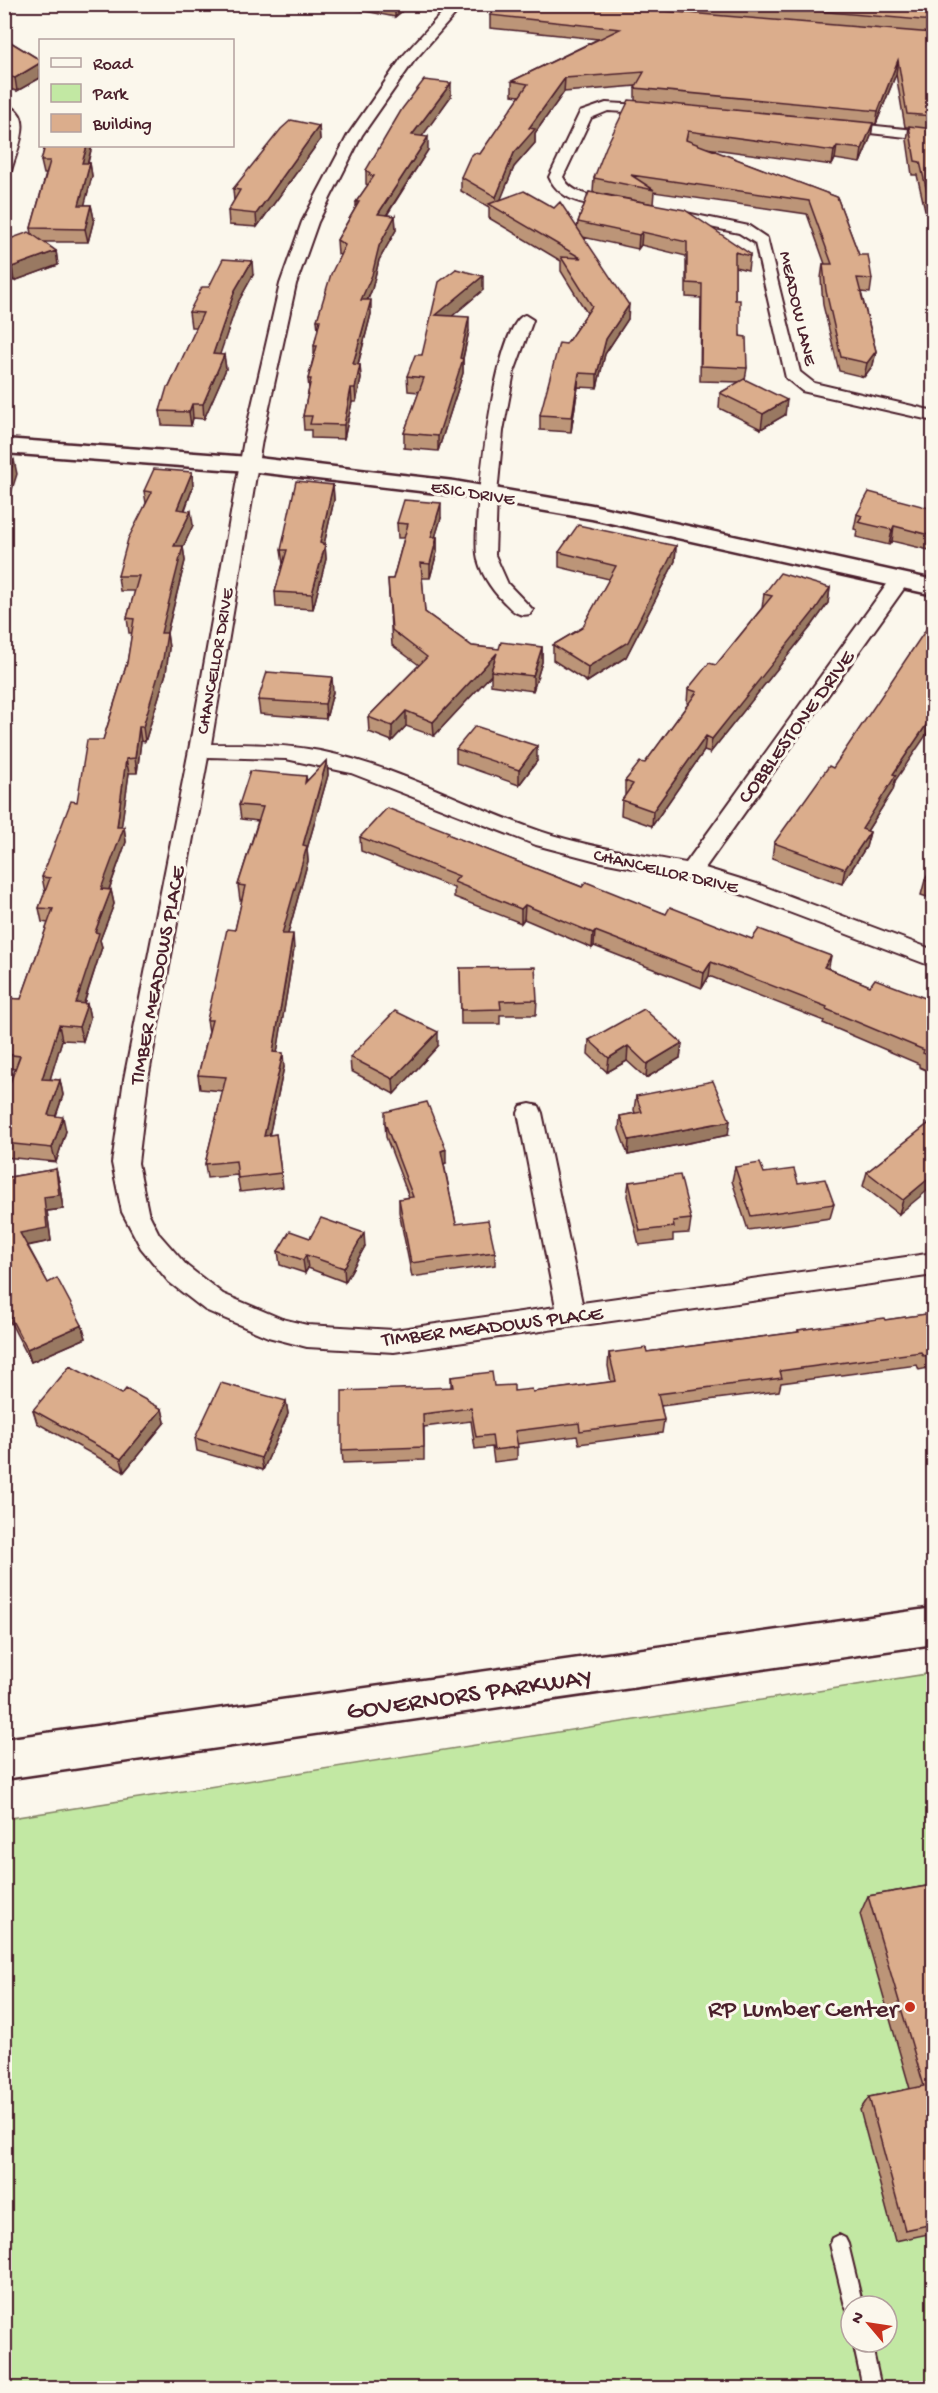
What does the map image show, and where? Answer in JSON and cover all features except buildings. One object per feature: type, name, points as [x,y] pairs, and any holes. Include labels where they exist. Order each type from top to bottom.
[{"type":"street","points":[[4,9],[13,4]]},
{"type":"street","name":"CHANCELLOR DRIVE","points":[[458,4],[408,59],[355,135],[310,222],[288,284],[249,464],[199,750],[286,752],[358,768],[544,840],[597,854],[691,872],[752,890],[933,959]]},
{"type":"street","points":[[633,207],[573,195],[558,184],[556,177],[582,120],[594,110],[606,107],[678,111]]},
{"type":"street","points":[[4,108],[16,117],[4,171]]},
{"type":"street","points":[[818,124],[933,136]]},
{"type":"street","name":"MEADOW LANE","points":[[655,212],[744,229],[762,241],[792,374],[798,381],[822,391],[933,416]]},
{"type":"street","points":[[523,610],[499,586],[486,555],[488,494],[494,431],[506,372],[525,320]]},
{"type":"street","name":"ESIC DRIVE","points":[[4,446],[249,464],[344,474],[488,494],[592,512],[933,588]]},
{"type":"street","name":"COBBLESTONE DRIVE","points":[[691,872],[900,580]]},
{"type":"street","name":"TIMBER MEADOWS PLACE","points":[[199,750],[136,1079],[125,1163],[135,1212],[150,1241],[178,1274],[214,1302],[278,1329],[307,1336],[394,1341],[933,1264]]},
{"type":"street","points":[[530,1113],[571,1315]]},
{"type":"street","name":"GOVERNORS PARKWAY","points":[[4,1759],[236,1723],[757,1654],[933,1626]]},
{"type":"lane","points":[[840,2244],[851,2294]]},
{"type":"lane","points":[[865,2354],[872,2388]]},
{"type":"green space","points":[[933,1673],[933,2388],[5,2388],[5,1819]]},
{"type":"place","name":"RP Lumber Center","points":[[910,2007]]}]
